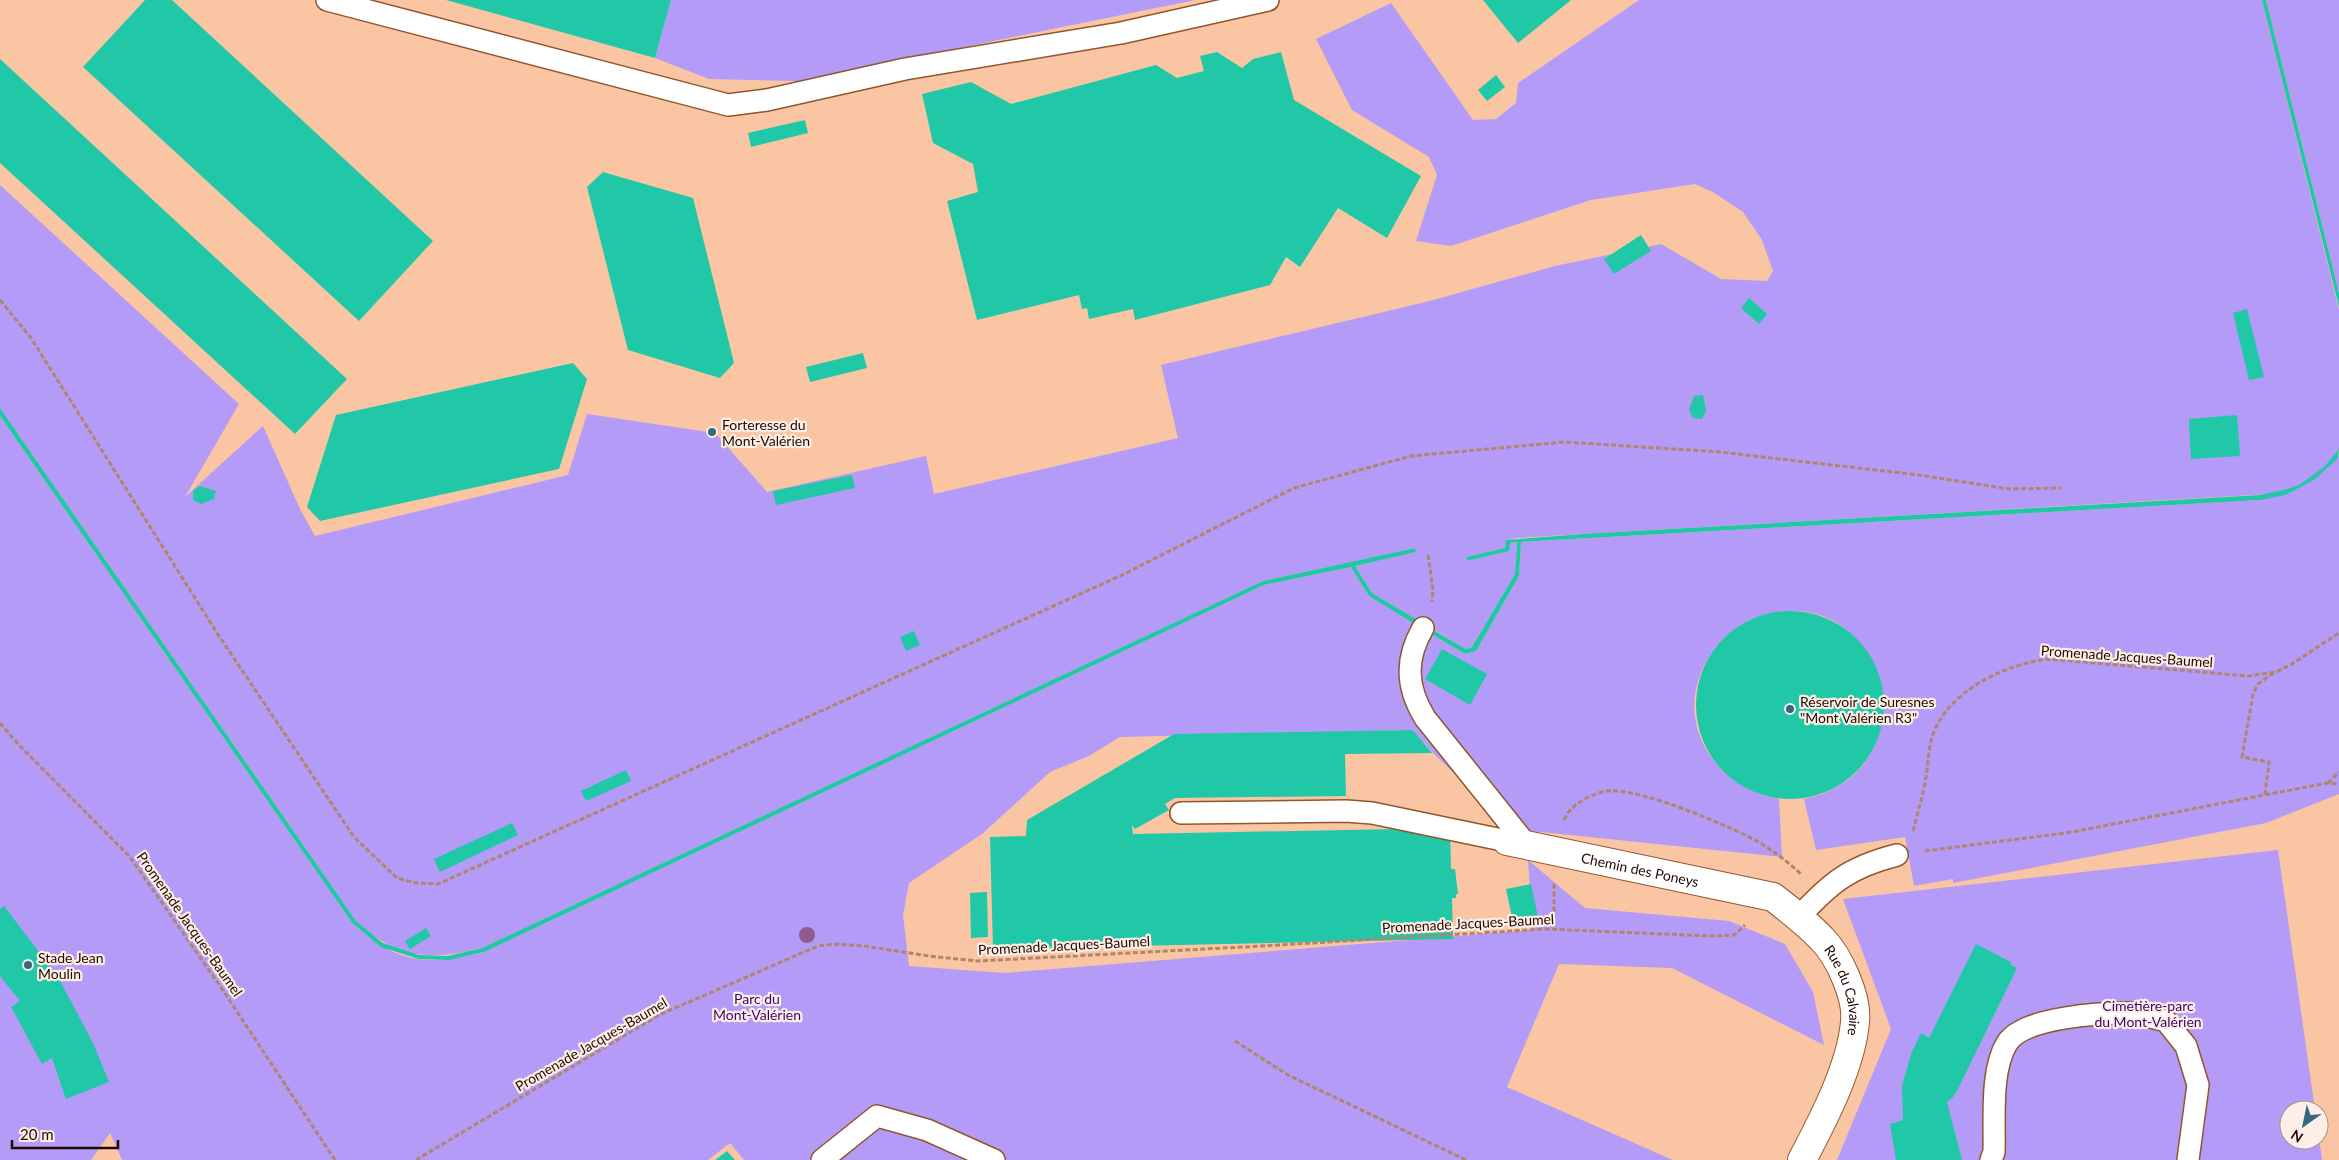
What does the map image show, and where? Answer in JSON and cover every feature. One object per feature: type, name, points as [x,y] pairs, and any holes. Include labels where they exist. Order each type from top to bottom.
[{"type":"street","name":"Chemin des Poneys","points":[[1517,843],[1773,897]]},
{"type":"street","name":"Rue du Calvaire","points":[[1773,897],[1824,940],[1838,962],[1853,998],[1856,1021],[1849,1053],[1835,1091],[1802,1160]]},
{"type":"lane","points":[[327,0],[728,105],[767,100],[904,69],[1121,33],[1268,0]]},
{"type":"lane","points":[[1423,628],[1413,650],[1410,663],[1410,683],[1416,704],[1517,843]]},
{"type":"lane","points":[[1181,813],[1346,811],[1372,813],[1517,843]]},
{"type":"lane","points":[[1799,917],[1836,880],[1880,859],[1902,854]]},
{"type":"lane","points":[[1992,1160],[1998,1067],[2007,1042],[2027,1027],[2066,1018],[2131,1013],[2166,1021],[2186,1046],[2198,1085],[2188,1160]]},
{"type":"lane","points":[[822,1160],[877,1116],[927,1130],[994,1160]]},
{"type":"path","points":[[0,300],[31,338],[219,636],[354,837],[397,878],[416,883],[438,884],[1122,575],[1294,488],[1411,456],[1565,442],[1720,452],[1919,475],[2009,489],[2060,488]]},
{"type":"path","points":[[1423,628],[1430,614],[1433,589],[1428,555]]},
{"type":"path","name":"Promenade Jacques-Baumel","points":[[1902,854],[1925,784],[1932,737],[1943,717],[1956,702],[1971,688],[1992,677],[2030,661],[2047,659],[2248,676],[2276,672],[2292,664],[2339,633]]},
{"type":"path","points":[[2265,795],[2269,762],[2242,757],[2253,694],[2258,684],[2276,672]]},
{"type":"path","name":"Promenade Jacques-Baumel","points":[[0,723],[18,744],[130,857],[220,986],[335,1160]]},
{"type":"path","points":[[2327,783],[2339,772]]},
{"type":"path","points":[[1902,854],[2072,832],[2327,783],[2339,784]]},
{"type":"path","name":"Promenade Jacques-Baumel","points":[[416,1160],[659,1015],[818,946],[836,944],[864,946],[978,961],[1545,929],[1711,936],[1734,935],[1746,924]]},
{"type":"path","points":[[1235,1041],[1288,1075],[1466,1160]]},
{"type":"green space","points":[[671,0],[1195,0],[797,81],[709,79],[655,58]]},
{"type":"green space","name":"Parc du Mont-Valérien","points":[[1639,0],[2262,0],[2339,310],[2339,449],[2328,463],[2338,458],[2339,454],[2339,794],[2266,823],[1953,883],[1953,879],[1914,886],[1905,837],[1816,850],[1804,799],[1845,782],[1870,755],[1881,721],[1880,686],[1867,653],[1843,627],[1810,613],[1769,614],[1748,621],[1730,632],[1709,657],[1696,689],[1694,711],[1698,732],[1707,751],[1721,768],[1737,782],[1757,793],[1779,799],[1782,857],[1512,829],[1432,752],[1413,730],[1120,737],[1089,756],[1050,772],[982,834],[909,883],[903,915],[909,966],[1005,973],[1531,930],[1528,860],[1585,908],[1729,921],[1785,944],[1813,992],[1824,1045],[1672,968],[1559,964],[1507,1087],[1673,1160],[744,1160],[730,1143],[708,1160],[122,1160],[110,1133],[91,1160],[0,1160],[0,416],[353,924],[384,947],[399,954],[430,960],[484,952],[1264,585],[1351,567],[1369,596],[1413,623],[1416,619],[1372,593],[1355,566],[1416,552],[1415,548],[1263,581],[482,948],[446,955],[415,954],[400,950],[386,943],[371,934],[356,921],[0,408],[0,185],[239,404],[185,497],[263,426],[300,509],[315,536],[568,475],[587,414],[715,433],[767,492],[926,456],[934,494],[1178,438],[1161,365],[1430,301],[1555,266],[1661,244],[1721,279],[1767,281],[1773,271],[1762,240],[1743,212],[1713,192],[1695,184],[1591,200],[1451,246],[1416,241],[1437,175],[1429,157],[1352,110],[1316,39],[1391,3],[1473,120],[1496,119],[1516,103],[1518,83]],"holes":[[[2269,494],[2260,500],[1521,542],[1519,576],[1476,651],[1465,654],[1433,635],[1436,631],[1466,649],[1472,647],[1515,574],[1517,542],[1510,543],[1508,551],[1467,561],[1466,557],[1505,548],[1506,540],[1517,538]]]},
{"type":"green space","points":[[2266,0],[2339,0],[2339,293]]},
{"type":"green space","name":"Cimetière-parc du Mont-Valérien","points":[[2278,850],[2314,1100],[2279,1100],[2279,1150],[2321,1150],[2322,1160],[1837,1160],[1891,1029],[1843,899]]},
{"type":"building","points":[[145,0],[172,0],[433,241],[359,321],[83,67]]},
{"type":"building","points":[[446,0],[671,0],[655,58]]},
{"type":"building","points":[[1483,0],[1571,0],[1518,43]]},
{"type":"building","points":[[2262,0],[2266,0],[2339,293],[2339,307]]},
{"type":"building","points":[[1217,52],[1242,68],[1253,59],[1281,52],[1294,100],[1421,176],[1387,238],[1338,208],[1300,267],[1286,257],[1270,285],[1135,320],[1133,309],[1089,319],[1087,308],[1082,309],[1079,295],[977,320],[947,201],[978,192],[973,164],[933,143],[922,94],[971,82],[1011,104],[1156,65],[1177,78],[1204,71],[1200,56]]},
{"type":"building","points":[[0,59],[347,379],[295,434],[0,163]]},
{"type":"building","points":[[1496,75],[1505,87],[1487,101],[1478,90]]},
{"type":"building","points":[[805,120],[808,133],[751,147],[748,133]]},
{"type":"building","points":[[603,172],[693,198],[734,363],[720,378],[628,350],[587,187]]},
{"type":"building","points":[[1641,235],[1651,251],[1614,274],[1604,259]]},
{"type":"building","points":[[1749,298],[1767,314],[1759,324],[1741,308]]},
{"type":"building","points":[[2247,309],[2264,377],[2249,380],[2233,313]]},
{"type":"building","points":[[863,353],[867,368],[810,382],[806,367]]},
{"type":"building","points":[[573,363],[587,379],[559,469],[320,521],[307,507],[336,415]]},
{"type":"building","points":[[1703,395],[1706,411],[1702,419],[1693,418],[1689,410],[1694,396]]},
{"type":"building","points":[[0,408],[356,921],[383,943],[419,955],[448,956],[482,948],[1263,581],[1415,548],[1416,552],[1355,566],[1372,593],[1416,619],[1413,623],[1369,596],[1351,567],[1264,585],[484,952],[449,960],[419,959],[381,947],[353,924],[0,416]]},
{"type":"building","points":[[2237,415],[2240,456],[2191,459],[2189,419]]},
{"type":"building","points":[[2339,449],[2338,458],[2314,480],[2285,495],[2260,500],[1521,542],[1519,576],[1476,651],[1465,654],[1433,635],[1435,631],[1466,649],[1472,647],[1515,574],[1517,542],[1510,543],[1509,551],[1467,561],[1466,557],[1505,548],[1506,540],[2260,495],[2299,485],[2324,467]]},
{"type":"building","points":[[852,475],[855,488],[776,505],[773,491]]},
{"type":"building","points":[[200,486],[216,491],[214,499],[201,504],[193,500],[193,491]]},
{"type":"building","name":"Réservoir de Suresnes \"Mont Valérien R3\"","points":[[1781,611],[1799,611],[1826,618],[1857,638],[1877,669],[1884,696],[1884,714],[1877,741],[1857,772],[1826,792],[1799,799],[1781,799],[1763,795],[1746,788],[1730,778],[1717,765],[1707,749],[1700,732],[1696,714],[1696,696],[1700,678],[1707,661],[1717,645],[1730,632],[1746,622],[1763,615]]},
{"type":"building","points":[[914,631],[920,645],[906,651],[900,637]]},
{"type":"building","points":[[1442,649],[1487,674],[1470,705],[1425,679]]},
{"type":"building","points":[[1413,730],[1432,753],[1345,754],[1346,796],[1175,798],[1165,804],[1169,810],[1135,829],[1132,825],[1133,834],[1450,828],[1451,869],[1455,869],[1458,894],[1456,894],[1456,898],[1452,898],[1453,939],[993,949],[990,837],[1026,836],[1027,820],[1174,734]]},
{"type":"building","points":[[626,770],[631,781],[586,801],[581,791]]},
{"type":"building","points":[[512,823],[518,835],[440,872],[434,859]]},
{"type":"building","points":[[1531,884],[1538,917],[1513,922],[1506,889]]},
{"type":"building","points":[[987,892],[988,937],[971,938],[970,893]]},
{"type":"building","points":[[4,906],[58,977],[93,1043],[109,1082],[66,1099],[52,1058],[42,1064],[11,1007],[20,1001],[0,976],[0,909]]},
{"type":"building","points":[[426,928],[431,936],[410,949],[405,941]]},
{"type":"building","points":[[1976,944],[2011,962],[2010,964],[2017,968],[1957,1091],[1947,1102],[1962,1160],[1896,1160],[1890,1124],[1903,1120],[1902,1086],[1911,1054],[1921,1033],[1929,1038]]},
{"type":"building","points":[[727,1151],[735,1160],[715,1160]]},
{"type":"place","name":"Forteresse du Mont-Valérien","points":[[712,432]]},
{"type":"place","name":"Réservoir de Suresnes \"Mont Valérien R3\"","points":[[1790,709]]},
{"type":"place","name":"Stade Jean Moulin","points":[[28,965]]}]
